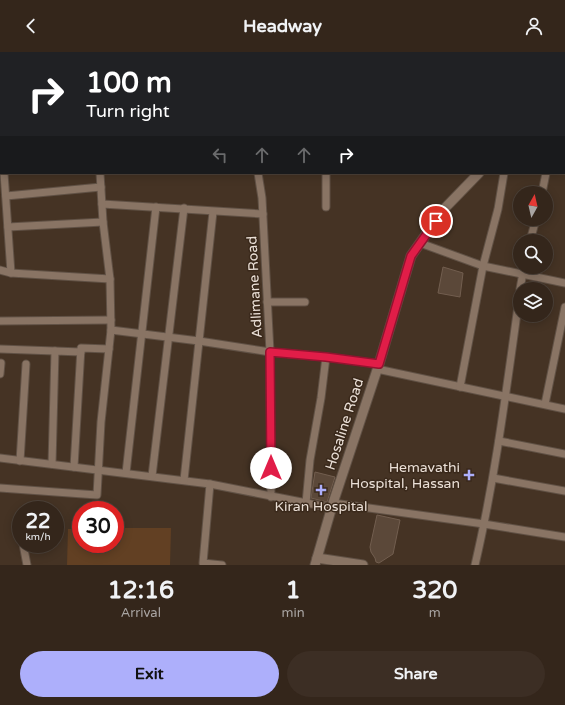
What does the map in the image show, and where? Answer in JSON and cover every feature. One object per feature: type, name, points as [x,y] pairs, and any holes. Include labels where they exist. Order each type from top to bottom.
[{"type":"street","points":[[4,174],[11,273]]},
{"type":"street","points":[[0,488],[97,495],[101,422],[111,330],[110,279],[103,222],[100,174]]},
{"type":"street","name":"Adlimane Road","points":[[258,174],[263,214],[270,352],[271,497]]},
{"type":"street","points":[[326,174],[326,207]]},
{"type":"street","name":"Hosaline Road","points":[[316,562],[332,505],[378,367],[411,256],[444,209],[478,174]]},
{"type":"street","points":[[460,387],[483,266],[498,209],[504,174]]},
{"type":"street","points":[[543,186],[546,174]]},
{"type":"street","points":[[6,196],[101,187]]},
{"type":"street","points":[[102,204],[263,214]]},
{"type":"street","points":[[126,473],[156,207]]},
{"type":"street","points":[[152,476],[170,338],[184,208]]},
{"type":"street","points":[[184,480],[213,212]]},
{"type":"street","points":[[8,227],[103,222]]},
{"type":"street","points":[[420,243],[483,266],[513,270]]},
{"type":"street","points":[[0,270],[11,273],[110,279]]},
{"type":"street","points":[[534,274],[565,283]]},
{"type":"street","points":[[267,302],[305,302]]},
{"type":"street","points":[[545,404],[565,307]]},
{"type":"street","points":[[0,321],[111,320]]},
{"type":"street","points":[[475,565],[493,478],[516,322]]},
{"type":"street","points":[[111,330],[200,341],[270,352],[326,357],[378,367],[460,387],[565,409]]},
{"type":"street","points":[[74,467],[81,348],[109,349]]},
{"type":"street","points":[[0,350],[81,352]]},
{"type":"street","points":[[52,464],[55,351]]},
{"type":"street","points":[[306,503],[310,460],[321,398],[326,357]]},
{"type":"street","points":[[0,374],[1,364]]},
{"type":"street","points":[[20,461],[26,364]]},
{"type":"street","points":[[499,441],[565,454]]},
{"type":"street","points":[[0,458],[184,480],[306,503],[484,524],[565,537]]},
{"type":"street","points":[[493,478],[565,491]]},
{"type":"street","points":[[210,484],[203,563],[222,565]]},
{"type":"street","points":[[25,553],[27,565]]},
{"type":"street","points":[[316,562],[363,565]]},
{"type":"shaded area","points":[[124,528],[171,528],[170,565],[67,565],[68,529],[72,529],[72,553],[124,553]]},
{"type":"building","points":[[443,267],[463,273],[460,297],[438,293]]},
{"type":"building","points":[[315,472],[335,477],[327,502],[311,498]]},
{"type":"building","points":[[377,515],[400,520],[393,554],[379,563],[376,562],[370,547]]},
{"type":"place","name":"Hemavathi Hospital, Hassan","points":[[469,475]]},
{"type":"place","name":"Kiran Hospital","points":[[321,490]]},
{"type":"route","points":[[271,468],[270,352],[379,364],[411,256],[436,221]]}]
